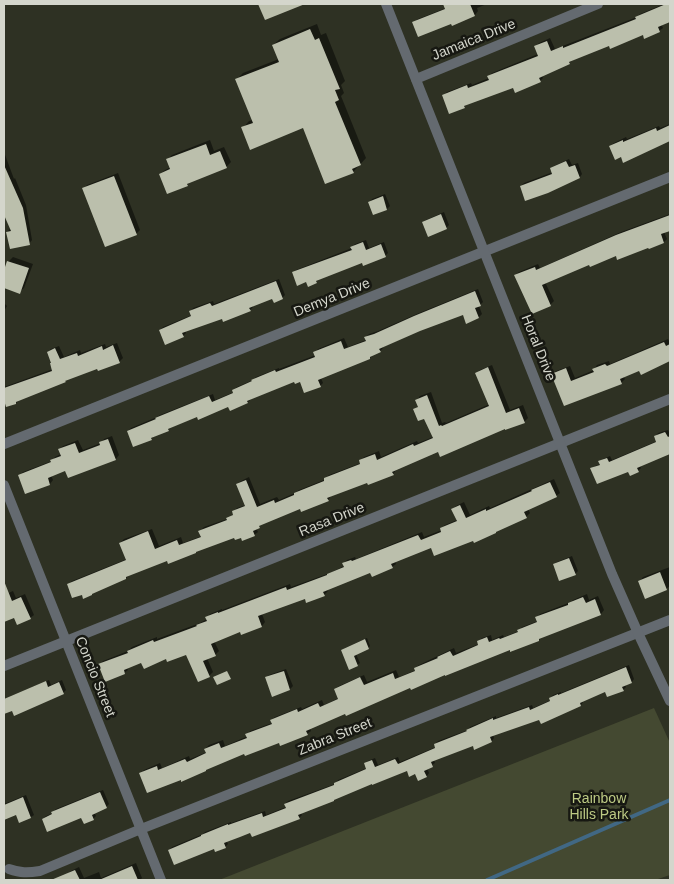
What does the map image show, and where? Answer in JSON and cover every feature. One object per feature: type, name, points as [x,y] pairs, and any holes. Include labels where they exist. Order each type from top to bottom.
[{"type":"street","name":"Horal Drive","points":[[386,4],[612,574],[670,701]]},
{"type":"street","name":"Jamaica Drive","points":[[416,79],[598,4]]},
{"type":"street","name":"Demya Drive","points":[[4,444],[670,177]]},
{"type":"street","name":"Rasa Drive","points":[[4,666],[670,399]]},
{"type":"street","name":"Concio Street","points":[[4,485],[161,880]]},
{"type":"street","name":"Zabra Street","points":[[9,869],[20,873],[40,871],[141,829],[670,620]]},
{"type":"green space","name":"Rainbow Hills Park","points":[[654,708],[670,743],[670,875],[655,880],[219,880]]},
{"type":"building","points":[[258,4],[305,4],[265,20]]},
{"type":"building","points":[[443,4],[470,4],[475,16],[418,37],[412,22],[445,9]]},
{"type":"building","points":[[670,4],[670,22],[658,27],[660,32],[644,39],[643,35],[610,49],[609,46],[569,62],[570,64],[539,78],[541,82],[515,93],[513,88],[464,106],[465,108],[449,114],[442,95],[467,85],[468,88],[489,80],[487,76],[538,56],[534,46],[547,41],[551,51],[563,46],[563,48],[636,19],[635,17]]},
{"type":"building","points":[[310,29],[315,40],[319,38],[340,89],[335,90],[339,100],[335,102],[361,165],[352,169],[354,173],[325,184],[303,128],[250,150],[241,127],[253,123],[235,79],[279,62],[272,45]]},
{"type":"building","points":[[670,125],[670,141],[623,163],[621,157],[615,160],[609,146],[656,128],[657,131]]},
{"type":"building","points":[[206,144],[210,155],[220,151],[227,168],[167,194],[159,174],[170,169],[166,159]]},
{"type":"building","points":[[566,161],[569,167],[575,165],[580,178],[525,201],[520,186],[552,174],[550,168]]},
{"type":"building","points":[[4,165],[23,208],[30,245],[10,249],[6,232],[11,231],[4,215]]},
{"type":"building","points":[[114,176],[137,235],[105,247],[82,188]]},
{"type":"building","points":[[383,196],[387,210],[373,215],[368,202]]},
{"type":"building","points":[[441,214],[447,229],[428,237],[422,222]]},
{"type":"building","points":[[670,215],[670,231],[661,234],[664,243],[617,260],[616,256],[590,267],[589,265],[542,285],[551,306],[532,314],[514,275],[535,267],[536,270],[616,235]]},
{"type":"building","points":[[363,242],[366,250],[381,244],[386,257],[363,266],[362,263],[316,281],[317,283],[308,287],[306,282],[297,286],[292,272],[352,250],[350,247]]},
{"type":"building","points":[[7,261],[29,268],[20,294],[4,288],[4,270]]},
{"type":"building","points":[[276,281],[283,299],[274,303],[272,299],[249,308],[251,311],[223,322],[222,319],[182,333],[184,337],[165,345],[159,330],[191,316],[189,311],[210,303],[212,306]]},
{"type":"building","points":[[475,291],[481,306],[475,308],[479,318],[466,324],[463,315],[379,349],[381,352],[370,357],[370,359],[318,380],[321,387],[304,393],[300,382],[295,384],[294,382],[247,401],[248,403],[230,411],[228,407],[198,420],[197,417],[168,429],[169,431],[151,438],[152,440],[133,447],[127,431],[155,418],[209,396],[212,402],[233,393],[232,390],[251,380],[315,357],[313,352],[341,341],[344,349],[366,341],[364,337]]},
{"type":"building","points":[[664,342],[666,346],[670,344],[670,361],[641,375],[639,371],[620,379],[622,384],[564,406],[551,374],[566,368],[571,381],[594,372],[592,369],[605,364],[607,366]]},
{"type":"building","points":[[113,345],[120,363],[65,381],[6,407],[4,388],[52,371],[47,352],[55,348],[60,359],[77,353],[78,356],[102,346],[103,350]]},
{"type":"building","points":[[488,367],[506,413],[519,408],[525,423],[505,429],[440,457],[438,452],[392,472],[394,475],[327,498],[329,501],[301,512],[300,509],[259,526],[260,528],[253,531],[255,536],[242,541],[241,538],[235,540],[234,538],[168,564],[167,561],[126,577],[126,579],[83,599],[82,595],[72,598],[67,584],[126,560],[119,543],[148,531],[155,549],[177,540],[179,545],[201,537],[198,531],[227,520],[226,518],[233,515],[232,511],[245,506],[236,484],[246,480],[257,507],[274,500],[275,503],[324,481],[324,478],[360,464],[359,460],[375,454],[377,460],[413,444],[414,446],[433,438],[424,419],[418,421],[413,409],[418,407],[415,400],[427,395],[439,426],[489,406],[475,373]]},
{"type":"building","points":[[665,432],[668,437],[670,436],[670,454],[637,468],[639,472],[630,476],[628,472],[597,484],[590,468],[600,465],[598,461],[607,458],[609,462],[656,442],[654,436]]},
{"type":"building","points":[[108,439],[116,460],[68,478],[65,471],[48,478],[50,485],[25,494],[18,475],[61,456],[58,449],[75,443],[79,453],[100,445],[99,442]]},
{"type":"building","points":[[550,482],[557,497],[524,512],[527,518],[496,533],[474,543],[473,541],[434,556],[431,548],[391,564],[393,568],[372,577],[370,573],[323,592],[325,596],[306,603],[305,599],[258,616],[262,627],[241,635],[240,632],[211,644],[216,656],[203,661],[210,677],[198,682],[186,655],[167,662],[166,659],[144,669],[141,663],[124,670],[125,674],[105,682],[98,664],[128,653],[127,651],[153,640],[154,642],[197,626],[207,621],[205,617],[286,587],[287,590],[327,575],[344,567],[342,563],[352,561],[418,535],[421,540],[441,532],[440,528],[457,521],[451,509],[460,505],[466,518]]},
{"type":"building","points":[[569,558],[576,575],[559,581],[553,564]]},
{"type":"building","points":[[660,572],[667,590],[645,599],[638,581]]},
{"type":"building","points":[[4,581],[12,601],[21,597],[31,619],[17,625],[14,618],[4,622]]},
{"type":"building","points":[[583,597],[586,603],[595,599],[601,615],[411,690],[410,688],[346,716],[345,714],[306,731],[308,735],[280,746],[279,743],[245,756],[244,754],[181,782],[181,780],[147,793],[139,773],[157,766],[158,770],[185,759],[187,762],[206,753],[204,749],[219,743],[221,748],[247,738],[245,734],[272,724],[270,720],[297,709],[298,712],[318,703],[320,707],[338,699],[334,689],[360,677],[364,685],[393,673],[395,679],[415,671],[414,668],[450,651],[453,656],[478,645],[477,641],[487,637],[489,642],[518,632],[517,630],[537,622],[535,617],[568,605],[568,603]]},
{"type":"building","points":[[365,639],[369,649],[354,656],[358,666],[349,670],[341,650]]},
{"type":"building","points":[[626,667],[632,683],[622,687],[624,691],[607,697],[605,692],[580,703],[581,706],[541,724],[539,720],[490,737],[492,742],[474,750],[473,746],[431,762],[433,767],[424,771],[427,777],[418,781],[415,774],[409,777],[407,771],[298,815],[300,819],[252,837],[250,833],[224,843],[226,848],[215,852],[214,849],[174,865],[168,850],[228,824],[262,813],[263,817],[286,808],[284,804],[334,785],[334,783],[366,769],[364,763],[372,760],[375,767],[395,759],[398,764],[435,748],[434,744],[493,718],[493,720],[529,707],[530,710],[550,701],[549,698]]},
{"type":"building","points":[[227,671],[231,679],[217,685],[213,677]]},
{"type":"building","points":[[284,671],[290,690],[272,697],[265,677]]},
{"type":"building","points":[[46,681],[48,687],[59,682],[64,694],[14,716],[12,711],[4,714],[4,699]]},
{"type":"building","points":[[100,792],[107,808],[92,815],[94,820],[84,824],[81,818],[47,832],[42,819],[52,814],[51,812]]},
{"type":"building","points":[[23,797],[31,818],[19,823],[16,815],[4,820],[4,805]]},
{"type":"building","points":[[132,866],[138,880],[99,880]]},
{"type":"building","points":[[75,870],[80,880],[51,880]]},
{"type":"waterway","points":[[487,880],[670,800]]}]
